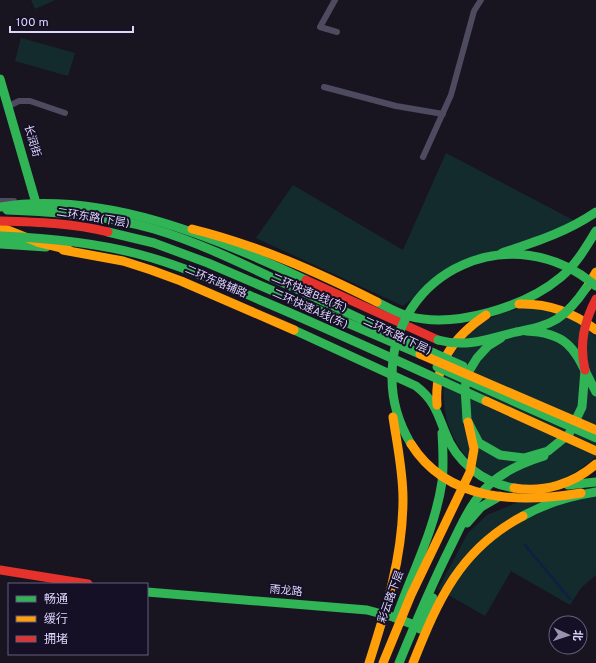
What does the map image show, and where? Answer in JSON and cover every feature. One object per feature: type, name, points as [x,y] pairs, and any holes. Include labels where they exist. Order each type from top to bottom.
[{"type":"main road","name":"长润街","points":[[0,78],[9,106],[35,205]]},
{"type":"main road","points":[[0,207],[63,203],[94,207],[215,234],[263,250],[312,271],[397,312],[419,319],[442,320],[476,315],[503,307],[528,298],[553,284],[569,270],[596,231]]},
{"type":"main road","name":"二环东路(下层)","points":[[0,210],[35,205],[152,229],[205,248],[261,272],[434,353],[596,425]]},
{"type":"main road","points":[[369,663],[394,578],[402,521],[402,478],[391,392],[391,372],[393,354],[399,332],[410,310],[433,282],[449,271],[475,261],[555,236],[572,228],[596,212]]},
{"type":"main road","points":[[150,220],[202,236],[269,262],[446,343],[453,344],[470,344],[544,326],[558,319],[572,307],[596,272]]},
{"type":"main road","name":"二环东路(下层)","points":[[0,222],[46,224],[96,230],[149,240],[195,256],[256,282],[409,355],[596,438]]},
{"type":"main road","name":"二环快速B线(东)","points":[[0,222],[34,222],[96,229],[154,243],[208,263],[596,430]]},
{"type":"main road","points":[[0,227],[40,243],[69,250]]},
{"type":"main road","name":"二环快速A线(东)","points":[[0,236],[40,238],[96,245],[138,254],[180,268],[300,317],[596,451]]},
{"type":"main road","name":"二环东路辅路","points":[[0,244],[69,250],[123,261],[181,281],[280,323],[422,389],[434,402],[439,418]]},
{"type":"main road","points":[[492,256],[518,254],[548,259],[574,270],[596,286]]},
{"type":"main road","points":[[399,663],[440,568],[474,503],[490,484],[503,474],[524,463],[557,451],[569,443],[581,427],[586,413],[588,398],[588,379],[582,350],[583,336],[587,320],[596,299]]},
{"type":"main road","points":[[596,330],[578,316],[554,307],[528,303],[503,307],[484,316],[466,329],[447,353],[440,368],[436,384],[436,400],[439,418],[445,435],[453,450],[462,462],[484,479],[509,487],[536,489],[549,488],[572,481],[596,464]]},
{"type":"main road","points":[[383,663],[411,595],[464,488],[470,472],[474,449],[464,404],[464,395],[468,374],[472,364],[483,351],[495,341],[516,332],[540,332],[563,340],[577,353],[596,392]]},
{"type":"main road","points":[[391,372],[394,402],[406,435],[411,444],[424,460],[444,477],[472,491],[501,497],[537,498],[596,492]]},
{"type":"main road","name":"彩云路下层","points":[[380,663],[413,571],[427,539],[438,503],[443,473],[444,448],[439,418]]},
{"type":"main road","points":[[468,422],[472,430],[483,444],[498,453],[507,456],[525,458],[544,456]]},
{"type":"main road","points":[[407,663],[456,543],[472,516],[481,507],[490,500],[509,493],[596,482]]},
{"type":"main road","points":[[413,663],[438,603],[455,574],[473,554],[504,527],[523,516],[545,504],[581,493]]},
{"type":"main road","points":[[0,570],[82,583]]},
{"type":"main road","name":"雨龙路","points":[[148,592],[367,610],[396,618],[421,628]]},
{"type":"street","points":[[335,0],[320,27],[337,32]]},
{"type":"street","points":[[423,157],[451,95],[474,10],[481,0]]},
{"type":"street","points":[[324,87],[396,106],[443,114]]},
{"type":"street","points":[[9,106],[19,101],[30,101],[64,113]]},
{"type":"street","points":[[0,201],[35,205]]},
{"type":"green space","points":[[31,0],[55,0],[35,9]]},
{"type":"green space","points":[[21,38],[75,53],[68,76],[15,61]]},
{"type":"green space","points":[[446,153],[575,221],[446,272],[403,306],[256,238],[293,185],[403,250]]},
{"type":"green space","points":[[524,308],[535,308],[563,315],[580,324],[596,337],[596,456],[582,468],[566,477],[550,483],[531,485],[499,479],[473,464],[455,441],[446,414],[444,385],[452,357],[470,333],[498,315]]},
{"type":"green space","points":[[596,487],[596,575],[581,588],[570,605],[511,571],[485,616],[438,589],[468,533],[487,515],[526,499]]},
{"type":"waterway","points":[[525,545],[570,599]]},
{"type":"traffic: fast","points":[[0,79],[38,210]]},
{"type":"traffic: fast","points":[[0,207],[39,203],[78,205],[118,211],[157,221],[196,234],[234,248],[306,280]]},
{"type":"traffic: fast","points":[[7,210],[99,217],[136,224],[170,234],[232,259],[434,353]]},
{"type":"traffic: fast","points":[[502,253],[562,231],[596,212]]},
{"type":"traffic: fast","points":[[377,302],[404,315],[426,319],[446,320],[488,313],[528,298],[546,288],[561,277],[576,261],[596,231]]},
{"type":"traffic: fast","points":[[108,232],[154,243],[208,263],[420,354]]},
{"type":"traffic: fast","points":[[0,236],[52,239],[104,246],[169,263],[288,312],[486,401]]},
{"type":"traffic: fast","points":[[0,244],[46,247]]},
{"type":"traffic: fast","points":[[411,444],[400,420],[393,395],[392,378],[397,340],[412,308],[434,283],[463,265],[495,256],[529,256],[564,265],[596,286]]},
{"type":"traffic: fast","points":[[438,340],[458,343],[477,342],[542,326],[557,319],[576,301],[586,288]]},
{"type":"traffic: fast","points":[[294,330],[416,386],[431,401],[450,443],[463,462],[481,476],[514,488]]},
{"type":"traffic: fast","points":[[526,331],[555,336],[564,342],[578,357],[596,392]]},
{"type":"traffic: fast","points":[[501,338],[488,346],[477,358],[469,371],[465,387],[467,420],[479,443],[500,455],[524,458],[548,451],[569,434],[582,407],[585,370]]},
{"type":"traffic: fast","points":[[434,353],[463,366]]},
{"type":"traffic: fast","points":[[437,367],[596,438]]},
{"type":"traffic: fast","points":[[396,618],[429,534],[439,499],[443,469],[442,433]]},
{"type":"traffic: fast","points":[[399,663],[443,562],[462,523],[477,498],[490,484],[502,475],[523,464],[544,456]]},
{"type":"traffic: fast","points":[[568,485],[596,482]]},
{"type":"traffic: fast","points":[[523,516],[540,507],[558,501],[596,492]]},
{"type":"traffic: fast","points":[[467,523],[481,507],[500,496]]},
{"type":"traffic: fast","points":[[148,592],[367,610],[393,617],[420,627]]},
{"type":"traffic: fast","points":[[420,629],[433,598]]},
{"type":"traffic: slow","points":[[0,227],[40,243],[69,250]]},
{"type":"traffic: slow","points":[[192,229],[240,243],[286,260],[377,302]]},
{"type":"traffic: slow","points":[[63,250],[123,261],[151,270],[181,281],[294,330]]},
{"type":"traffic: slow","points":[[587,287],[596,272]]},
{"type":"traffic: slow","points":[[519,304],[540,305],[560,310],[578,318],[596,330]]},
{"type":"traffic: slow","points":[[437,405],[437,390],[442,364],[455,342],[486,315]]},
{"type":"traffic: slow","points":[[420,354],[596,430]]},
{"type":"traffic: slow","points":[[486,401],[596,451]]},
{"type":"traffic: slow","points":[[369,663],[387,603],[397,562],[400,541],[403,499],[402,478],[393,417]]},
{"type":"traffic: slow","points":[[383,663],[411,595],[470,472],[474,449],[468,422]]},
{"type":"traffic: slow","points":[[411,444],[426,463],[445,478],[465,488],[487,494],[510,497],[534,498],[581,493]]},
{"type":"traffic: slow","points":[[514,488],[536,489],[558,485],[578,477],[596,464]]},
{"type":"traffic: slow","points":[[413,663],[442,598],[467,560],[501,529],[523,516]]},
{"type":"traffic: jam","points":[[0,221],[68,225],[108,232]]},
{"type":"traffic: jam","points":[[306,280],[438,340]]},
{"type":"traffic: jam","points":[[585,370],[582,351],[584,333],[588,316],[596,299]]},
{"type":"traffic: jam","points":[[0,570],[82,583]]}]
